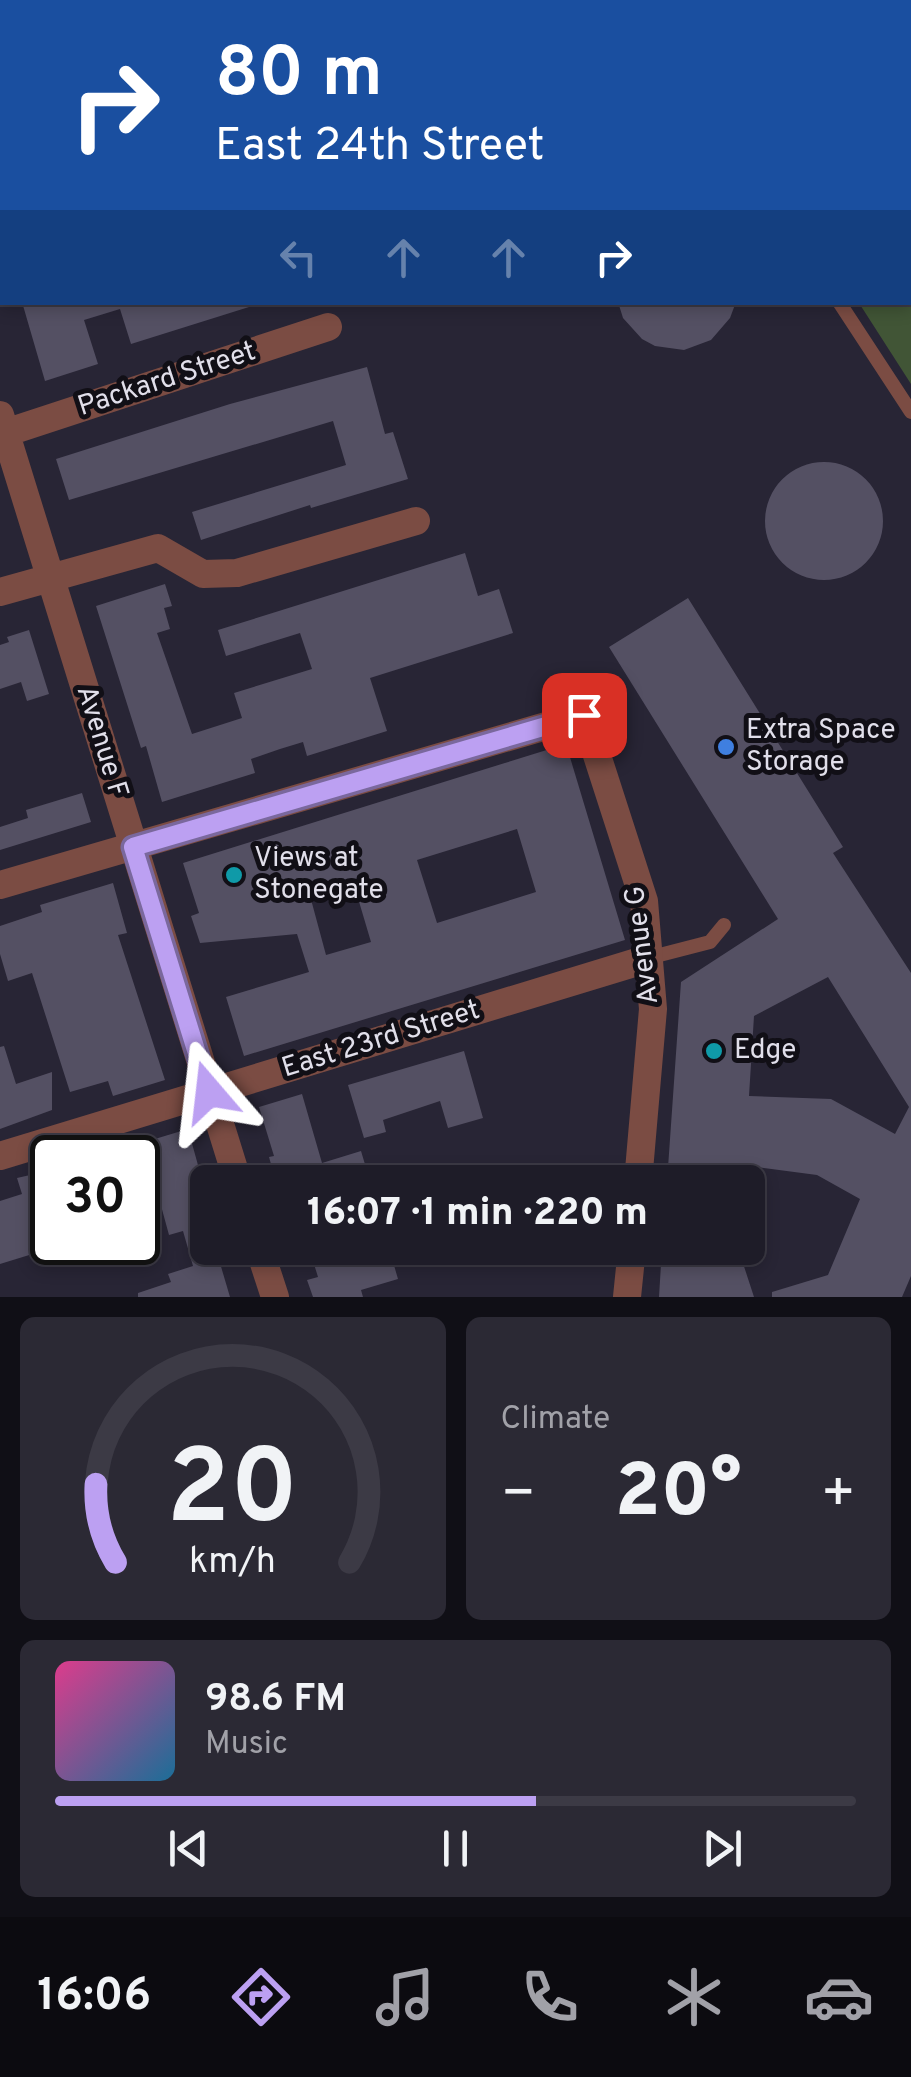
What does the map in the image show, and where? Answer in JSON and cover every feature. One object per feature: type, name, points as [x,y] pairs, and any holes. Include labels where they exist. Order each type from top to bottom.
[{"type":"street","name":"Packard Street","points":[[3,424],[328,327]]},
{"type":"street","name":"Avenue F","points":[[3,424],[233,1165]]},
{"type":"street","points":[[0,592],[158,548],[203,574],[237,573],[416,521]]},
{"type":"street","name":"Avenue G","points":[[133,847],[584,715],[644,901],[653,1008],[639,1165]]},
{"type":"street","points":[[0,886],[133,847]]},
{"type":"street","name":"East 23rd Street","points":[[0,1156],[647,958]]},
{"type":"street","points":[[265,1265],[275,1297]]},
{"type":"street","points":[[627,1297],[630,1265]]},
{"type":"lane","points":[[841,305],[911,412]]},
{"type":"lane","points":[[647,958],[710,942],[724,925]]},
{"type":"green space","points":[[860,305],[911,305],[911,384]]},
{"type":"building","points":[[23,305],[249,305],[131,344],[120,309],[84,320],[98,364],[45,381]]},
{"type":"building","points":[[619,305],[735,305],[730,318],[711,340],[684,350],[655,346],[642,339],[623,318]]},
{"type":"building","points":[[367,367],[385,434],[393,432],[408,479],[201,540],[192,512],[346,465],[333,421],[69,500],[56,459],[230,404]]},
{"type":"building","points":[[824,462],[846,467],[866,479],[878,499],[883,521],[878,543],[866,563],[846,575],[824,580],[802,575],[782,563],[770,543],[765,521],[770,499],[782,479],[802,467]]},
{"type":"building","points":[[465,553],[478,596],[499,589],[513,633],[370,678],[387,731],[307,756],[303,742],[280,749],[251,759],[255,773],[162,802],[96,606],[165,584],[172,606],[164,608],[170,629],[157,633],[192,734],[242,718],[234,693],[312,669],[300,633],[226,656],[218,630]]},
{"type":"building","name":"Edge","points":[[688,598],[843,847],[833,853],[911,973],[911,1276],[902,1297],[772,1297],[772,1292],[828,1275],[860,1199],[817,1175],[765,1168],[765,1165],[668,1165],[681,982],[778,919],[609,647]],"holes":[[[828,977],[909,1107],[895,1134],[831,1099],[749,1096],[754,1016]]]},
{"type":"building","points":[[29,630],[49,694],[27,701],[21,682],[0,689],[0,645],[9,642],[7,637]]},
{"type":"building","points":[[566,744],[625,940],[244,1056],[226,997],[309,972],[297,934],[200,943],[191,916],[199,913],[183,863]],"holes":[[[517,829],[536,892],[437,923],[417,860]],[[352,878],[371,942],[326,955],[309,892]]]},
{"type":"building","points":[[82,793],[91,822],[0,850],[0,827],[28,818],[26,810]]},
{"type":"building","points":[[113,883],[127,933],[118,935],[165,1080],[113,1096],[108,1081],[70,1092],[32,973],[8,981],[0,954],[0,926],[42,912],[40,905]]},
{"type":"building","points":[[4,1046],[16,1084],[52,1072],[52,1110],[0,1129],[0,1047]]},
{"type":"building","points":[[464,1051],[483,1118],[448,1128],[440,1101],[383,1120],[386,1132],[364,1138],[348,1085]]},
{"type":"building","points":[[302,1094],[322,1163],[361,1151],[365,1165],[271,1165],[269,1157],[274,1156],[259,1107]]},
{"type":"building","points":[[188,1129],[198,1165],[190,1165],[190,1256],[183,1231],[169,1235],[160,1202],[160,1137]]},
{"type":"building","points":[[30,1175],[30,1255],[0,1264],[0,1201],[22,1194],[17,1178]]},
{"type":"building","points":[[221,1265],[230,1297],[138,1297],[138,1293],[171,1282],[168,1274],[193,1266]]},
{"type":"building","points":[[314,1265],[394,1265],[398,1279],[361,1290],[363,1297],[313,1297],[307,1280],[318,1277]]},
{"type":"building","points":[[661,1265],[744,1265],[754,1297],[659,1297]]},
{"type":"place","name":"Extra Space Storage","points":[[726,747]]},
{"type":"place","name":"Views at Stonegate","points":[[234,875]]},
{"type":"place","name":"Edge","points":[[714,1051]]},
{"type":"route","points":[[209,1092],[133,847],[584,715]]}]
